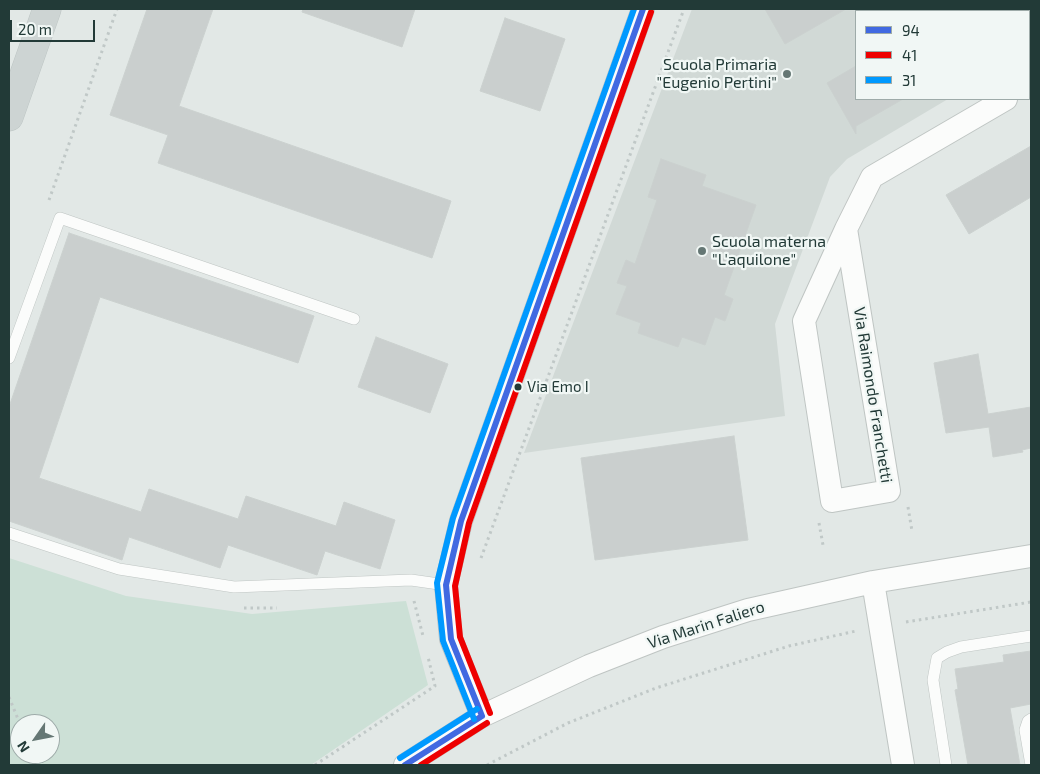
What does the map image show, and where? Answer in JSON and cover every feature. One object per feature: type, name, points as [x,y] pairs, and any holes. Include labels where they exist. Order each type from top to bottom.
[{"type":"main road","points":[[9,117],[47,9]]},
{"type":"street","points":[[482,716],[451,639],[446,585],[461,521],[643,9]]},
{"type":"street","name":"Via Raimondo Franchetti","points":[[846,229],[889,491],[832,501],[804,321],[846,229],[872,177],[1004,100]]},
{"type":"street","name":"Via Marin Faliero","points":[[405,765],[482,716],[589,666],[663,637],[748,610],[873,582],[1031,556]]},
{"type":"street","points":[[873,582],[902,765]]},
{"type":"lane","points":[[9,358],[60,218],[354,319]]},
{"type":"lane","points":[[9,533],[119,569],[234,587],[411,580],[446,585]]},
{"type":"lane","points":[[946,765],[934,680],[937,658],[961,647],[1031,636]]},
{"type":"lane","points":[[1031,719],[1028,721],[1025,730],[1031,765]]},
{"type":"path","points":[[47,207],[117,9]]},
{"type":"path","points":[[479,563],[684,9]]},
{"type":"path","points":[[908,504],[912,531]]},
{"type":"path","points":[[818,518],[823,545]]},
{"type":"path","points":[[487,765],[568,723],[656,688],[789,646],[880,626],[1031,602]]},
{"type":"path","points":[[315,765],[435,686],[427,650]]},
{"type":"path","points":[[9,697],[16,714]]},
{"type":"shaded area","name":"Scuola materna \"L'aquilone\"","points":[[692,9],[1031,9],[1030,49],[1030,10],[855,10],[855,100],[946,100],[847,159],[830,177],[775,324],[785,416],[524,453]]},
{"type":"green space","points":[[9,558],[126,596],[252,614],[406,601],[428,685],[311,765],[9,765]]},
{"type":"building","points":[[147,9],[213,9],[179,106],[451,201],[432,258],[158,163],[168,135],[110,115]]},
{"type":"building","points":[[303,9],[415,9],[402,47],[302,12]]},
{"type":"building","points":[[765,9],[846,9],[785,44]]},
{"type":"building","points":[[505,18],[565,39],[540,111],[480,91]]},
{"type":"building","points":[[855,67],[855,100],[901,100],[856,126],[856,134],[827,83]]},
{"type":"building","points":[[1031,146],[1031,197],[969,234],[946,195]]},
{"type":"building","points":[[661,159],[706,175],[702,186],[756,205],[724,295],[733,299],[725,321],[715,317],[705,345],[682,337],[678,347],[638,333],[641,323],[616,314],[627,286],[617,283],[626,260],[635,264],[657,200],[648,197]]},
{"type":"building","points":[[69,233],[314,316],[298,363],[100,297],[39,478],[141,512],[149,489],[238,519],[246,496],[336,526],[344,502],[395,520],[380,569],[325,551],[317,575],[228,545],[220,568],[129,537],[122,560],[9,521],[9,407]]},
{"type":"building","points":[[376,337],[448,364],[430,413],[358,387]]},
{"type":"building","points":[[978,354],[988,414],[1031,407],[1031,448],[1022,450],[1023,452],[993,457],[989,427],[946,433],[934,363]]},
{"type":"building","points":[[734,436],[748,540],[595,560],[581,458]]},
{"type":"building","points":[[1031,651],[1031,704],[1010,708],[1020,765],[968,765],[955,690],[958,689],[955,669],[1004,662],[1003,655]]},
{"type":"transit line","name":"31","points":[[474,719],[443,641],[437,583],[453,518],[634,9]]},
{"type":"transit line","name":"94","points":[[482,716],[451,639],[446,585],[461,521],[643,9]]},
{"type":"transit line","name":"41","points":[[490,713],[460,637],[455,586],[469,523],[651,12]]},
{"type":"transit line","name":"31","points":[[400,758],[477,709]]},
{"type":"transit line","name":"94","points":[[405,765],[482,716]]},
{"type":"transit line","name":"41","points":[[421,765],[487,723]]},
{"type":"place","name":"Scuola Primaria \"Eugenio Pertini\"","points":[[787,74]]},
{"type":"place","name":"Scuola materna \"L'aquilone\"","points":[[702,251]]},
{"type":"place","name":"Via Emo I","points":[[518,387]]}]
